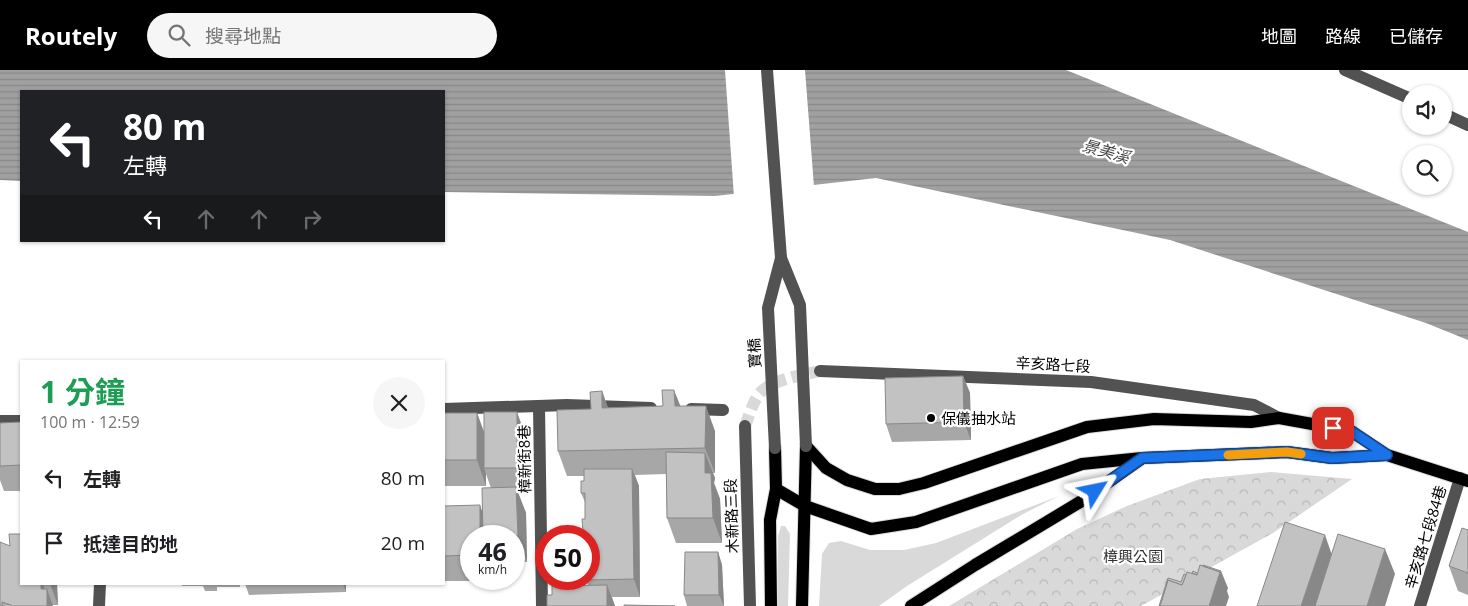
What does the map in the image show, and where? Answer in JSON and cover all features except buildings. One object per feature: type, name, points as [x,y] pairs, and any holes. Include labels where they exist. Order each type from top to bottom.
[{"type":"main road","points":[[806,446],[826,468],[847,480],[875,489],[900,489],[924,483],[1087,427],[1154,419],[1251,422],[1279,418],[1351,431],[1387,455],[1464,480]]},
{"type":"main road","points":[[802,606],[806,446]]},
{"type":"main road","points":[[771,606],[770,520],[776,490],[775,448]]},
{"type":"main road","points":[[776,490],[805,506],[871,529],[916,522],[1082,464],[1142,458],[1287,452],[1332,458],[1387,455]]},
{"type":"main road","points":[[911,606],[1080,502],[1142,458]]},
{"type":"street","name":"寶橋","points":[[767,70],[781,258],[800,305],[806,446]]},
{"type":"street","points":[[1345,70],[1402,96]]},
{"type":"street","points":[[1452,118],[1468,125]]},
{"type":"street","name":"寶橋","points":[[775,448],[768,308],[781,258]]},
{"type":"street","name":"辛亥路七段","points":[[820,370],[1091,382],[1254,406],[1279,418]]},
{"type":"street","name":"樟新街8巷","points":[[542,606],[539,406],[567,405],[723,410]]},
{"type":"street","points":[[445,409],[539,406]]},
{"type":"street","points":[[0,421],[20,421]]},
{"type":"street","name":"木新路三段","points":[[745,426],[750,606]]},
{"type":"street","name":"辛亥路七段84巷","points":[[1420,606],[1464,480]]},
{"type":"street","points":[[99,606],[100,585]]},
{"type":"green space","name":"樟興公園","points":[[1271,472],[1352,479],[1273,533],[1141,606],[949,606],[1077,529],[1127,506],[1200,479]]},
{"type":"green space","points":[[1059,496],[1023,514],[907,586],[879,606],[819,606],[822,554],[829,543],[841,541],[870,550],[904,550],[936,543]]},
{"type":"green space","points":[[781,526],[785,526],[790,534],[788,606],[778,606],[778,536]]},
{"type":"water","name":"景美溪","points":[[0,70],[1066,70],[1468,232],[1468,340],[1426,323],[1170,240],[876,178],[715,196],[445,192],[445,90],[20,90],[20,181],[0,180]]},
{"type":"pier","points":[[725,70],[805,70],[814,187],[734,197]]},
{"type":"tunnel","points":[[745,426],[757,397],[762,391],[777,382],[820,371]]},
{"type":"slow traffic","points":[[1228,455],[1287,452],[1301,454]]},
{"type":"place","name":"保儀抽水站","points":[[931,418]]},
{"type":"route","points":[[1095,491],[1142,458],[1287,452],[1332,458],[1387,455],[1351,431],[1333,428]]}]
